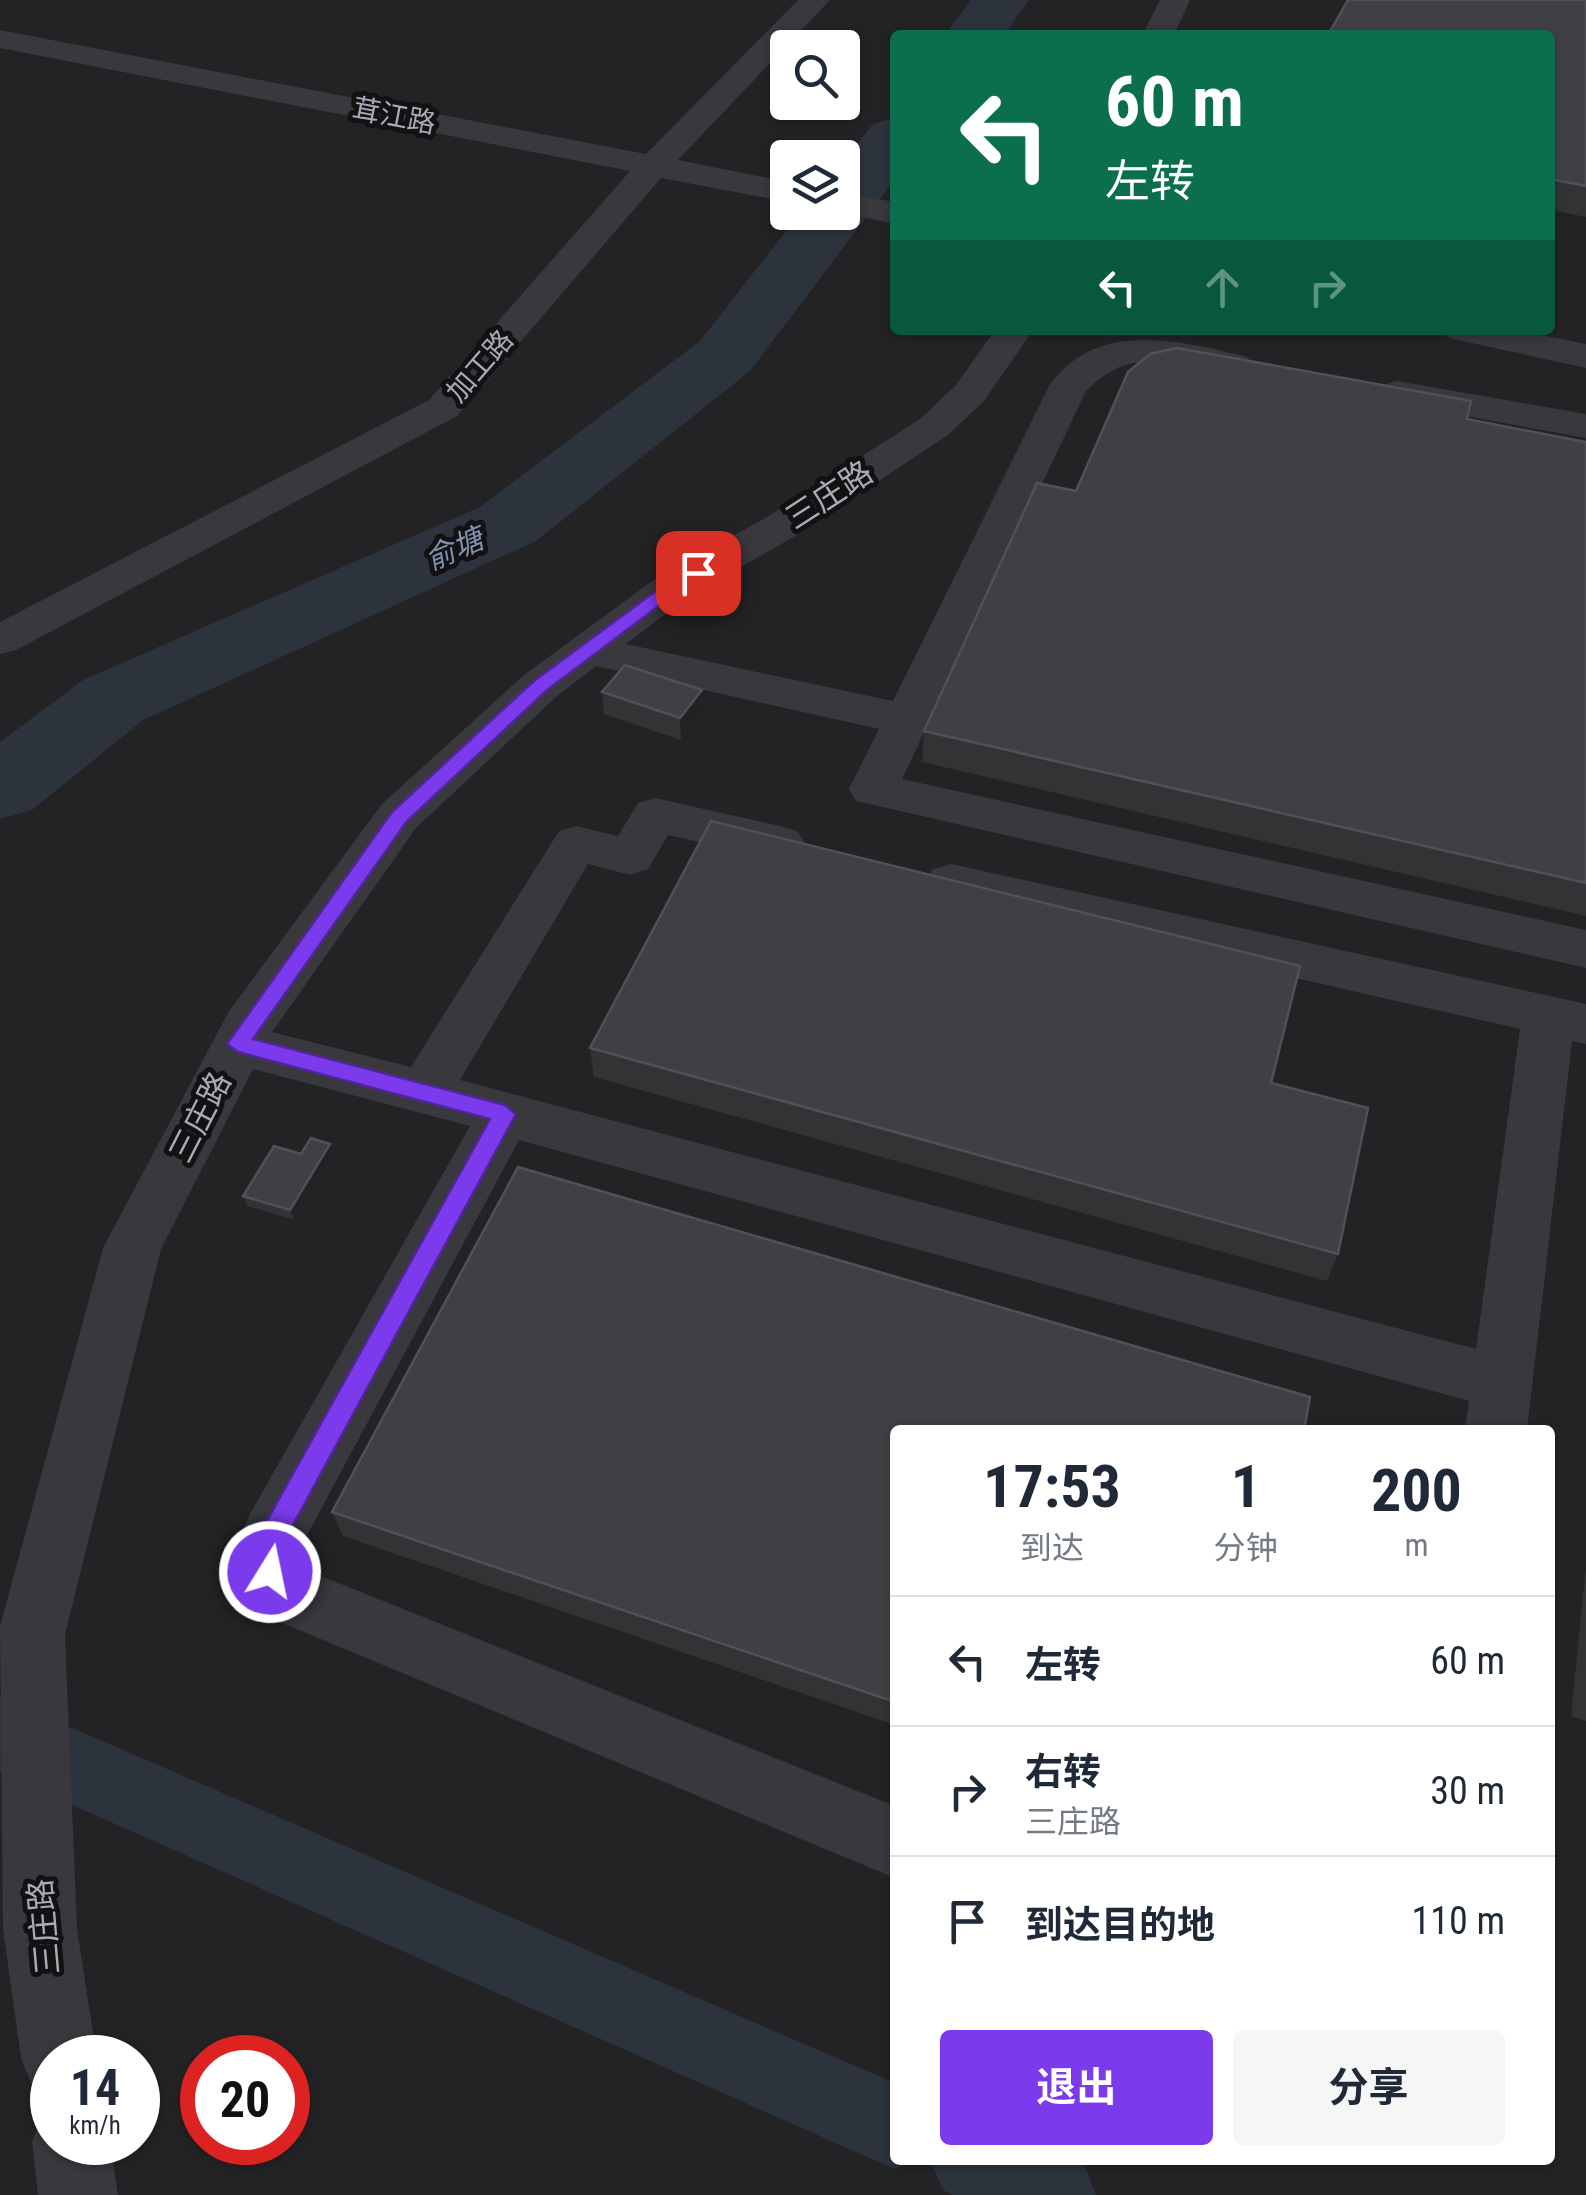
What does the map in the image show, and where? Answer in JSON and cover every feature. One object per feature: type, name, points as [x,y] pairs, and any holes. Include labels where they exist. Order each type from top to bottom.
[{"type":"street","name":"加工路","points":[[0,640],[443,408],[653,166],[815,0]]},
{"type":"street","points":[[1160,30],[1175,0]]},
{"type":"street","name":"茸江路","points":[[0,39],[770,189]]},
{"type":"street","points":[[860,206],[890,212]]},
{"type":"street","name":"三庄路","points":[[55,2035],[40,1928],[32,1635],[132,1248],[238,1044],[400,816],[540,686],[670,588],[782,526],[934,427],[970,393],[1011,335]]},
{"type":"street","points":[[1486,335],[1586,356]]},
{"type":"street","points":[[1279,373],[1144,350],[1111,352],[1085,366],[1069,386],[873,789],[1586,949]]},
{"type":"street","points":[[1356,386],[1586,426]]},
{"type":"street","points":[[587,650],[904,719]]},
{"type":"street","points":[[424,1092],[576,843],[630,858],[655,815],[830,854]]},
{"type":"street","points":[[238,1044],[505,1114],[1499,1407],[1567,1020],[908,872]]},
{"type":"street","points":[[505,1114],[273,1534],[270,1572],[298,1598],[890,1840]]},
{"type":"street","points":[[74,2165],[78,2195]]},
{"type":"shaded area","points":[[0,0],[1586,0],[1586,2195],[0,2195]]},
{"type":"building","points":[[1348,0],[1586,0],[1586,186],[1555,180],[1555,30],[1331,30]]},
{"type":"building","points":[[1177,348],[1471,401],[1467,419],[1586,442],[1586,883],[924,731],[1037,483],[1076,491],[1128,372],[1150,354]]},
{"type":"building","points":[[625,665],[702,690],[680,718],[602,692]]},
{"type":"building","points":[[711,821],[1300,966],[1271,1083],[1368,1108],[1338,1254],[590,1048]]},
{"type":"building","points":[[311,1138],[330,1144],[290,1210],[243,1196],[274,1146],[301,1154]]},
{"type":"building","points":[[518,1167],[1310,1397],[1305,1425],[890,1425],[890,1700],[332,1512]]},
{"type":"waterway","name":"俞塘","points":[[978,30],[1001,0]]},
{"type":"waterway","name":"俞塘","points":[[860,182],[890,143]]},
{"type":"waterway","name":"俞塘","points":[[0,788],[113,700],[508,524],[725,356],[822,230]]},
{"type":"waterway","points":[[0,1735],[890,2124]]},
{"type":"waterway","points":[[984,2165],[1053,2195]]},
{"type":"route","points":[[270,1572],[273,1534],[505,1114],[238,1044],[400,816],[540,686],[670,588],[698,573]]}]
